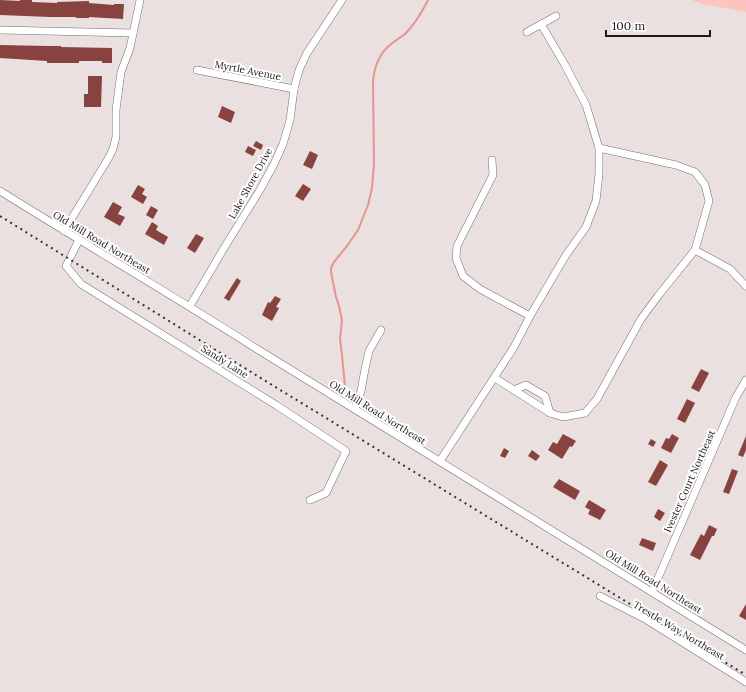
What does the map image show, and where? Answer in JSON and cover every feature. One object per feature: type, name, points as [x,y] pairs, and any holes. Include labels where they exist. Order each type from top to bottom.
[{"type":"street","points":[[64,230],[108,160],[113,148],[116,137],[116,110],[121,72],[130,48],[140,0]]},
{"type":"street","name":"Lake Shore Drive","points":[[190,306],[274,164],[283,144],[290,120],[294,89],[299,70],[307,54],[342,0]]},
{"type":"street","points":[[527,32],[556,16]]},
{"type":"street","points":[[440,461],[495,378],[566,255],[586,227],[596,201],[599,174],[599,148],[586,105],[541,24]]},
{"type":"street","points":[[0,30],[133,33]]},
{"type":"street","name":"Myrtle Avenue","points":[[197,70],[294,89]]},
{"type":"street","points":[[495,378],[550,413],[563,417],[585,413],[597,399],[641,319],[695,250],[709,201],[705,185],[695,172],[676,165],[599,148]]},
{"type":"street","points":[[492,160],[493,175],[457,246],[456,258],[463,276],[480,289],[530,316]]},
{"type":"street","name":"Old Mill Road Northeast","points":[[0,191],[190,306],[257,349],[746,650]]},
{"type":"street","name":"Sandy Lane","points":[[79,240],[66,266],[81,284],[346,450],[326,493],[310,500]]},
{"type":"street","points":[[695,250],[730,269],[746,286]]},
{"type":"street","points":[[355,409],[361,391],[369,351],[381,330]]},
{"type":"street","name":"Ivester Court Northeast","points":[[652,592],[736,397],[746,380]]},
{"type":"street","points":[[514,390],[526,385],[545,396],[550,413]]},
{"type":"street","name":"Trestle Way Northeast","points":[[600,596],[647,620],[746,682]]},
{"type":"shaded area","points":[[692,0],[746,0],[746,12],[702,4]]},
{"type":"building","points":[[0,0],[32,0],[32,2],[57,3],[89,1],[89,3],[114,5],[124,4],[123,19],[0,15]]},
{"type":"building","points":[[0,45],[112,48],[112,63],[102,63],[102,61],[79,61],[79,63],[47,63],[47,61],[0,58]]},
{"type":"building","points":[[88,76],[102,76],[101,107],[84,107],[84,94],[88,94]]},
{"type":"building","points":[[222,106],[235,112],[231,123],[218,117]]},
{"type":"building","points":[[256,141],[263,145],[261,150],[253,146]]},
{"type":"building","points":[[248,146],[256,150],[253,156],[245,152]]},
{"type":"building","points":[[310,151],[318,155],[312,169],[303,165]]},
{"type":"building","points":[[303,184],[311,189],[303,201],[295,196]]},
{"type":"building","points":[[138,185],[145,189],[142,194],[147,197],[143,204],[131,197]]},
{"type":"building","points":[[113,202],[122,207],[118,214],[125,217],[120,226],[104,217]]},
{"type":"building","points":[[151,206],[158,210],[153,219],[146,215]]},
{"type":"building","points":[[152,222],[158,226],[156,230],[168,237],[164,245],[145,234]]},
{"type":"building","points":[[196,234],[204,238],[195,253],[187,248]]},
{"type":"building","points":[[237,278],[241,281],[229,301],[224,298]]},
{"type":"building","points":[[275,296],[281,299],[276,307],[279,308],[272,321],[262,315],[268,302],[270,303]]},
{"type":"building","points":[[701,369],[709,373],[699,392],[691,388]]},
{"type":"building","points":[[687,399],[695,403],[685,423],[677,419]]},
{"type":"building","points":[[563,434],[576,441],[572,447],[570,446],[562,459],[548,450],[553,442],[557,444]]},
{"type":"building","points":[[672,434],[679,438],[671,453],[661,448],[666,438],[669,439]]},
{"type":"building","points":[[746,436],[746,450],[743,457],[738,455]]},
{"type":"building","points":[[651,439],[656,442],[653,447],[648,444]]},
{"type":"building","points":[[504,448],[509,451],[505,458],[500,456]]},
{"type":"building","points":[[532,450],[540,456],[536,461],[528,456]]},
{"type":"building","points":[[660,460],[668,465],[656,486],[648,482]]},
{"type":"building","points":[[732,469],[738,471],[729,494],[723,492]]},
{"type":"building","points":[[559,479],[580,491],[575,500],[553,487]]},
{"type":"building","points":[[589,500],[606,510],[600,520],[588,514],[590,510],[585,507]]},
{"type":"building","points":[[658,509],[665,513],[660,521],[654,517]]},
{"type":"building","points":[[709,525],[717,529],[700,560],[690,555],[701,534],[704,536]]},
{"type":"building","points":[[642,538],[656,543],[653,551],[639,545]]},
{"type":"building","points":[[746,604],[746,620],[739,616]]},
{"type":"waterway","points":[[345,387],[340,339],[342,320],[331,268],[358,230],[368,205],[372,188],[374,164],[373,82],[376,67],[380,57],[386,49],[405,34],[412,26],[428,0]]},
{"type":"railway","points":[[0,216],[264,380],[746,675]]}]
